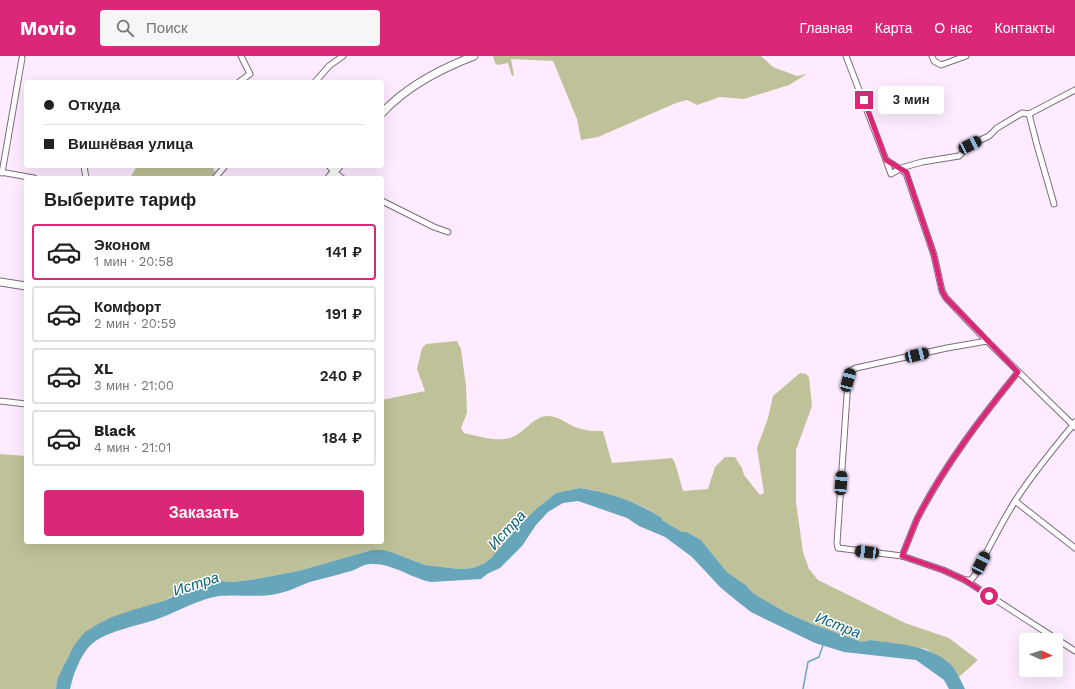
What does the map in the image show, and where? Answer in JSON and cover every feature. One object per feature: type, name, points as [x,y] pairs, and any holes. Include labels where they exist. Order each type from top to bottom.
[{"type":"main road","points":[[384,111],[422,80],[450,65],[474,56]]},
{"type":"main road","points":[[0,282],[24,286]]},
{"type":"street","points":[[241,56],[250,74],[242,80]]},
{"type":"street","points":[[317,80],[329,66],[343,56]]},
{"type":"street","points":[[846,56],[890,174],[901,168],[922,162],[959,156],[970,145],[989,136],[997,128],[1022,113],[1029,114],[1075,90]]},
{"type":"street","points":[[932,56],[934,61],[941,65],[966,56]]},
{"type":"street","points":[[22,58],[1,173],[24,176]]},
{"type":"street","points":[[1029,114],[1054,204]]},
{"type":"street","points":[[886,160],[906,172],[934,255],[942,291],[946,298],[1018,372],[1074,424],[1015,501],[999,528],[975,575],[971,580],[965,580]]},
{"type":"street","points":[[217,176],[223,168]]},
{"type":"street","points":[[334,168],[340,176]]},
{"type":"street","points":[[384,202],[434,227],[448,232]]},
{"type":"street","points":[[987,341],[947,348],[856,368],[850,371],[848,380],[837,543],[838,548],[902,556],[943,570],[965,580],[1075,650]]},
{"type":"street","points":[[902,556],[917,520],[945,471],[983,416],[1018,372]]},
{"type":"street","points":[[0,401],[24,404]]},
{"type":"street","points":[[1015,501],[1075,548]]},
{"type":"green space","points":[[493,56],[761,56],[773,67],[797,76],[807,74],[789,85],[744,99],[720,97],[697,105],[687,100],[676,103],[598,137],[581,140],[577,119],[553,61],[511,59],[514,75],[512,76],[508,63],[498,65],[495,63]]},
{"type":"green space","points":[[136,168],[213,168],[215,172],[214,176],[131,176]]},
{"type":"green space","points":[[457,341],[461,349],[466,386],[467,413],[461,428],[464,433],[487,438],[505,439],[520,433],[537,419],[547,416],[555,417],[574,427],[590,431],[603,431],[612,463],[672,458],[675,463],[683,491],[708,489],[715,467],[725,457],[735,457],[742,468],[744,475],[760,495],[764,493],[757,448],[768,418],[773,396],[800,373],[806,374],[809,377],[812,406],[796,450],[796,502],[803,552],[809,569],[818,580],[905,623],[949,638],[978,660],[959,677],[949,663],[926,649],[871,640],[862,642],[812,624],[787,613],[753,593],[746,585],[727,572],[701,540],[687,532],[682,532],[646,508],[593,490],[580,488],[556,493],[536,509],[514,531],[492,557],[485,563],[473,568],[459,569],[425,565],[394,553],[372,550],[298,571],[256,579],[213,583],[170,597],[164,601],[139,608],[68,657],[57,680],[56,689],[0,689],[0,454],[24,456],[24,544],[384,544],[384,400],[425,391],[417,369],[422,348],[426,344]]},
{"type":"water","points":[[580,488],[612,495],[643,507],[682,532],[687,532],[701,540],[727,572],[746,585],[753,593],[787,613],[812,624],[862,642],[871,640],[901,644],[940,656],[953,668],[965,689],[949,689],[944,680],[916,660],[844,652],[815,643],[763,618],[751,612],[721,588],[692,557],[665,537],[639,526],[627,518],[578,501],[563,503],[548,512],[536,525],[522,546],[500,568],[487,574],[481,579],[431,582],[394,568],[379,564],[371,564],[310,582],[280,593],[262,596],[219,596],[197,602],[152,621],[102,637],[88,648],[82,657],[70,689],[56,689],[57,680],[75,644],[85,632],[112,617],[164,601],[186,590],[213,583],[256,579],[298,571],[372,550],[383,550],[394,553],[425,565],[459,569],[473,568],[485,563],[492,557],[514,531],[536,509],[556,493]]},
{"type":"waterway","points":[[803,689],[808,662],[819,657],[823,645]]},
{"type":"route","points":[[864,100],[886,160],[906,172],[934,255],[942,291],[946,298],[1018,372],[983,416],[945,471],[917,520],[902,556],[943,570],[965,580],[989,596]]},
{"type":"water label","name":"Истра","points":[[507,530]]},
{"type":"water label","name":"Истра","points":[[196,584]]},
{"type":"water label","name":"Истра","points":[[838,625]]}]
